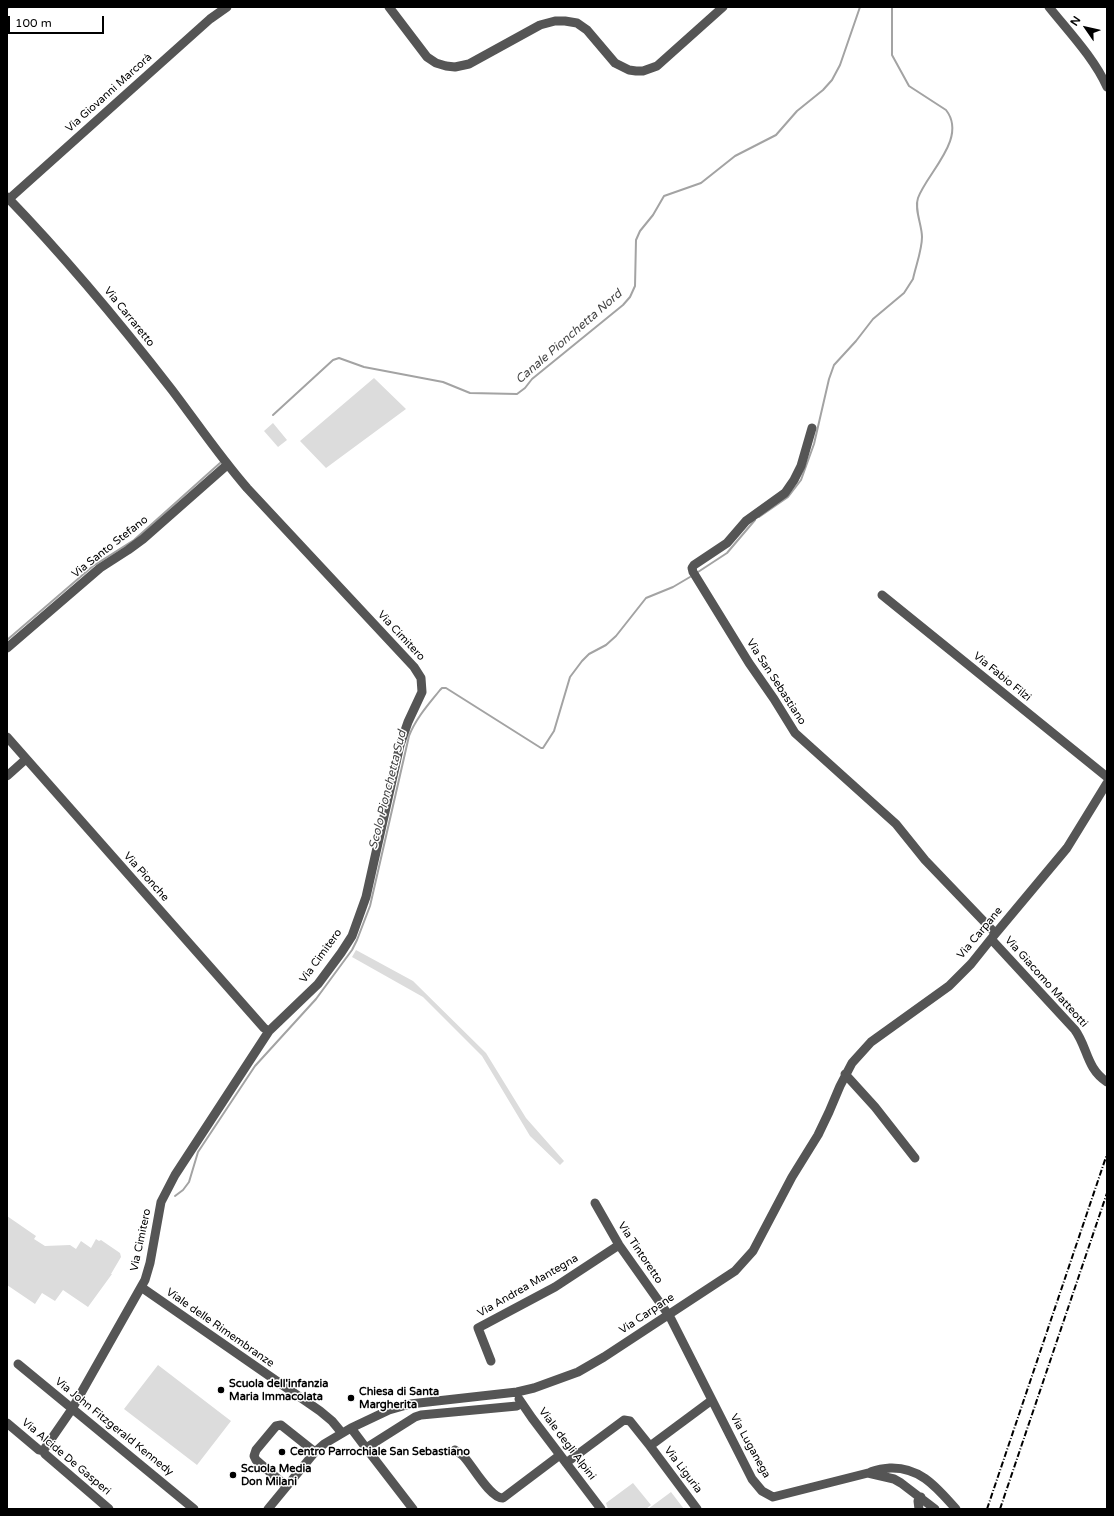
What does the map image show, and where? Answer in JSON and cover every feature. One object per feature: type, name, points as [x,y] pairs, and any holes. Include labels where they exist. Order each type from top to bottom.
[{"type":"street","name":"Via Giovanni Marcorà","points":[[8,198],[210,19],[227,7]]},
{"type":"street","points":[[389,7],[427,57],[436,63],[446,66],[455,67],[469,64],[540,25],[555,21],[565,21],[577,23],[587,30],[615,63],[629,70],[643,71],[657,66],[723,7]]},
{"type":"street","points":[[1049,7],[1084,50],[1107,87]]},
{"type":"street","name":"Via Carraretto","points":[[8,198],[95,294],[171,389],[225,462]]},
{"type":"street","name":"Via San Sebastiano","points":[[812,428],[798,473],[785,493],[746,521],[727,543],[694,565],[692,568],[693,572],[794,733],[896,824],[925,860],[993,936]]},
{"type":"street","name":"Via Santo Stefano","points":[[7,648],[100,568],[128,550],[143,538],[225,462]]},
{"type":"street","name":"Via Cimitero","points":[[43,1451],[72,1409],[141,1287],[148,1272],[161,1202],[166,1190],[268,1031],[318,984],[341,954],[352,936],[366,897],[400,744],[408,722],[422,692],[422,683],[414,667],[263,506],[225,462]]},
{"type":"street","name":"Via Fabio Filzi","points":[[882,595],[1107,777]]},
{"type":"street","name":"Via Pionche","points":[[7,737],[268,1031]]},
{"type":"street","points":[[7,776],[26,759]]},
{"type":"street","name":"Via Carpane","points":[[268,1509],[315,1452],[351,1428],[388,1410],[410,1404],[517,1392],[534,1388],[578,1372],[604,1357],[735,1271],[753,1251],[792,1176],[818,1135],[845,1074],[852,1063],[871,1042],[949,986],[971,964],[1067,848],[1107,783]]},
{"type":"street","name":"Via Giacomo Matteotti","points":[[993,936],[1075,1030],[1081,1040],[1089,1062],[1097,1074],[1107,1082]]},
{"type":"street","points":[[845,1074],[875,1107],[915,1158]]},
{"type":"street","name":"Via Tintoretto","points":[[595,1203],[618,1246],[668,1314]]},
{"type":"street","name":"Via Andrea Mantegna","points":[[491,1361],[478,1328],[555,1287],[618,1246]]},
{"type":"street","name":"Viale delle Rimembranze","points":[[141,1287],[327,1416],[342,1433]]},
{"type":"street","name":"Via Luganega","points":[[668,1314],[752,1479],[762,1491],[773,1497],[868,1473],[890,1475],[910,1488],[935,1509]]},
{"type":"street","name":"Via John Fitzgerald Kennedy","points":[[18,1364],[194,1509]]},
{"type":"street","name":"Viale degli Alpini","points":[[517,1392],[521,1403],[601,1509]]},
{"type":"street","points":[[650,1446],[712,1400]]},
{"type":"street","points":[[366,1448],[415,1417],[517,1406],[521,1403]]},
{"type":"street","points":[[410,1404],[415,1417]]},
{"type":"street","name":"Via Liguria","points":[[566,1463],[624,1420],[630,1421],[697,1509]]},
{"type":"street","name":"Via Alcide De Gasperi","points":[[7,1423],[39,1450],[43,1451],[109,1509]]},
{"type":"street","points":[[286,1486],[256,1460],[254,1456],[256,1450],[276,1426],[281,1425],[315,1452]]},
{"type":"street","points":[[351,1428],[414,1509]]},
{"type":"street","points":[[455,1450],[464,1457],[493,1494],[500,1499],[560,1455]]},
{"type":"street","points":[[890,1475],[900,1469],[916,1472],[925,1477],[938,1488],[956,1509]]},
{"type":"street","points":[[919,1509],[918,1501],[921,1497]]},
{"type":"shaded area","points":[[374,378],[406,409],[326,468],[300,441]]},
{"type":"shaded area","points":[[273,423],[287,440],[278,447],[264,431]]},
{"type":"shaded area","points":[[356,950],[413,981],[486,1053],[526,1118],[564,1161],[560,1165],[530,1136],[482,1056],[423,997],[352,957]]},
{"type":"shaded area","points":[[7,1216],[36,1236],[34,1239],[45,1246],[70,1245],[76,1249],[81,1241],[91,1248],[96,1239],[99,1241],[101,1240],[120,1253],[121,1257],[112,1274],[88,1307],[63,1290],[55,1301],[42,1293],[35,1304],[7,1285]]},
{"type":"shaded area","points":[[158,1365],[231,1421],[197,1465],[124,1409]]},
{"type":"shaded area","points":[[633,1483],[651,1505],[646,1509],[608,1509],[606,1503]]},
{"type":"shaded area","points":[[671,1492],[684,1509],[648,1509]]},
{"type":"waterway","name":"Canale Pionchetta Nord","points":[[273,415],[333,360],[339,358],[364,367],[443,382],[470,393],[517,394],[525,388],[532,379],[623,305],[630,297],[635,286],[636,240],[640,231],[653,215],[664,196],[701,183],[735,156],[776,135],[797,111],[823,90],[832,80],[840,65],[860,7]]},
{"type":"waterway","name":"Scolo Pionchetta Sud","points":[[759,517],[788,497],[801,480],[814,444],[829,379],[834,365],[856,341],[873,319],[904,293],[913,279],[922,242],[922,232],[917,207],[918,198],[949,144],[952,132],[951,121],[946,110],[909,86],[892,55],[892,7]]},
{"type":"waterway","name":"Canale Pionchetta Nord","points":[[7,640],[93,566],[134,540],[220,463]]},
{"type":"waterway","name":"Scolo Pionchetta Sud","points":[[698,572],[727,553],[755,520]]},
{"type":"waterway","name":"Scolo Pionchetta Sud","points":[[175,1196],[183,1190],[189,1182],[198,1152],[255,1066],[316,999],[352,950],[370,906],[409,736],[419,717],[440,690],[442,688],[446,688],[543,748],[554,731],[570,677],[582,661],[589,654],[606,645],[616,636],[646,598],[673,587],[690,577]]},
{"type":"railway","points":[[987,1509],[1107,1154]]},
{"type":"railway","points":[[1000,1509],[1107,1193]]},
{"type":"place","name":"Scuola dell'infanzia Maria Immacolata","points":[[221,1390]]},
{"type":"place","name":"Chiesa di Santa Margherita","points":[[351,1398]]},
{"type":"place","name":"Centro Parrochiale San Sebastiano","points":[[282,1452]]},
{"type":"place","name":"Scuola Media Don Milani","points":[[233,1475]]}]
